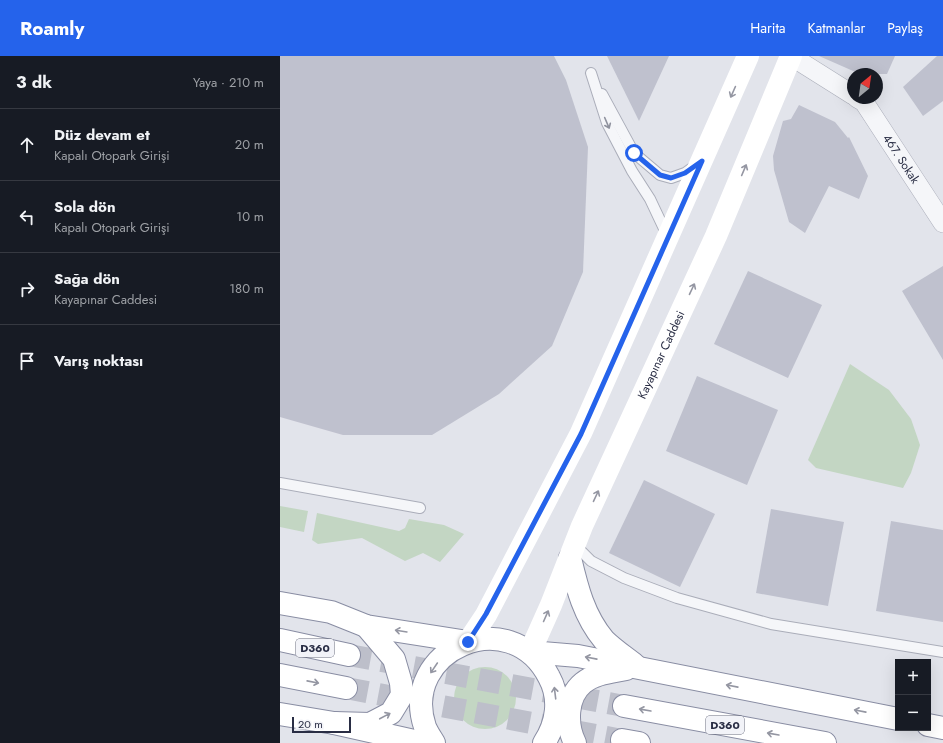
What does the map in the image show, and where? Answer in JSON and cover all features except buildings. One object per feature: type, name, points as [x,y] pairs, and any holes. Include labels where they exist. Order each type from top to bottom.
[{"type":"main road","points":[[468,642],[486,614],[581,434],[748,56]]},
{"type":"main road","name":"Kayapınar Caddesi","points":[[530,652],[572,551],[716,236],[791,56]]},
{"type":"main road","points":[[572,551],[578,590],[589,618],[605,641],[638,668]]},
{"type":"main road","points":[[280,603],[331,612],[366,626],[468,642]]},
{"type":"main road","points":[[334,723],[370,724],[391,713],[402,695],[401,683],[394,658],[366,626]]},
{"type":"main road","points":[[434,743],[425,727],[422,706],[425,685],[434,666],[449,651],[468,642],[488,638],[509,641],[530,652],[543,665],[554,686],[557,709],[552,731],[544,743]]},
{"type":"main road","name":"D360","points":[[280,640],[349,655]]},
{"type":"main road","points":[[530,652],[578,656],[895,718]]},
{"type":"main road","points":[[575,743],[570,733],[570,701],[582,683],[603,673],[638,668]]},
{"type":"main road","points":[[280,675],[346,688]]},
{"type":"main road","name":"D360","points":[[624,706],[825,743]]},
{"type":"main road","points":[[280,714],[334,723],[423,743]]},
{"type":"main road","points":[[931,726],[943,728]]},
{"type":"street","points":[[791,56],[847,91]]},
{"type":"street","name":"467. Sokak","points":[[865,104],[943,223]]},
{"type":"lane","points":[[668,238],[650,199],[632,171],[607,123],[591,73],[634,153],[660,175],[671,178],[685,173],[702,161]]},
{"type":"lane","points":[[280,483],[420,508]]},
{"type":"lane","points":[[572,551],[624,578],[677,598],[771,624],[943,652]]},
{"type":"green space","points":[[850,364],[889,390],[911,419],[920,445],[911,473],[903,488],[816,468],[808,460]]},
{"type":"green space","points":[[280,506],[308,511],[304,532],[280,527]]},
{"type":"green space","points":[[317,513],[399,531],[405,528],[409,519],[444,525],[464,534],[440,562],[423,553],[405,561],[362,538],[318,544],[312,540]]},
{"type":"green space","points":[[479,667],[491,667],[507,676],[514,686],[516,698],[514,710],[507,720],[491,729],[479,729],[468,724],[459,715],[454,704],[454,692],[459,681],[468,672]]},
{"type":"tunnel","points":[[349,655],[624,706]]},
{"type":"tunnel","points":[[346,688],[622,740]]},
{"type":"route","points":[[468,642],[486,614],[581,434],[702,161],[685,173],[671,178],[660,175],[634,153]]}]
